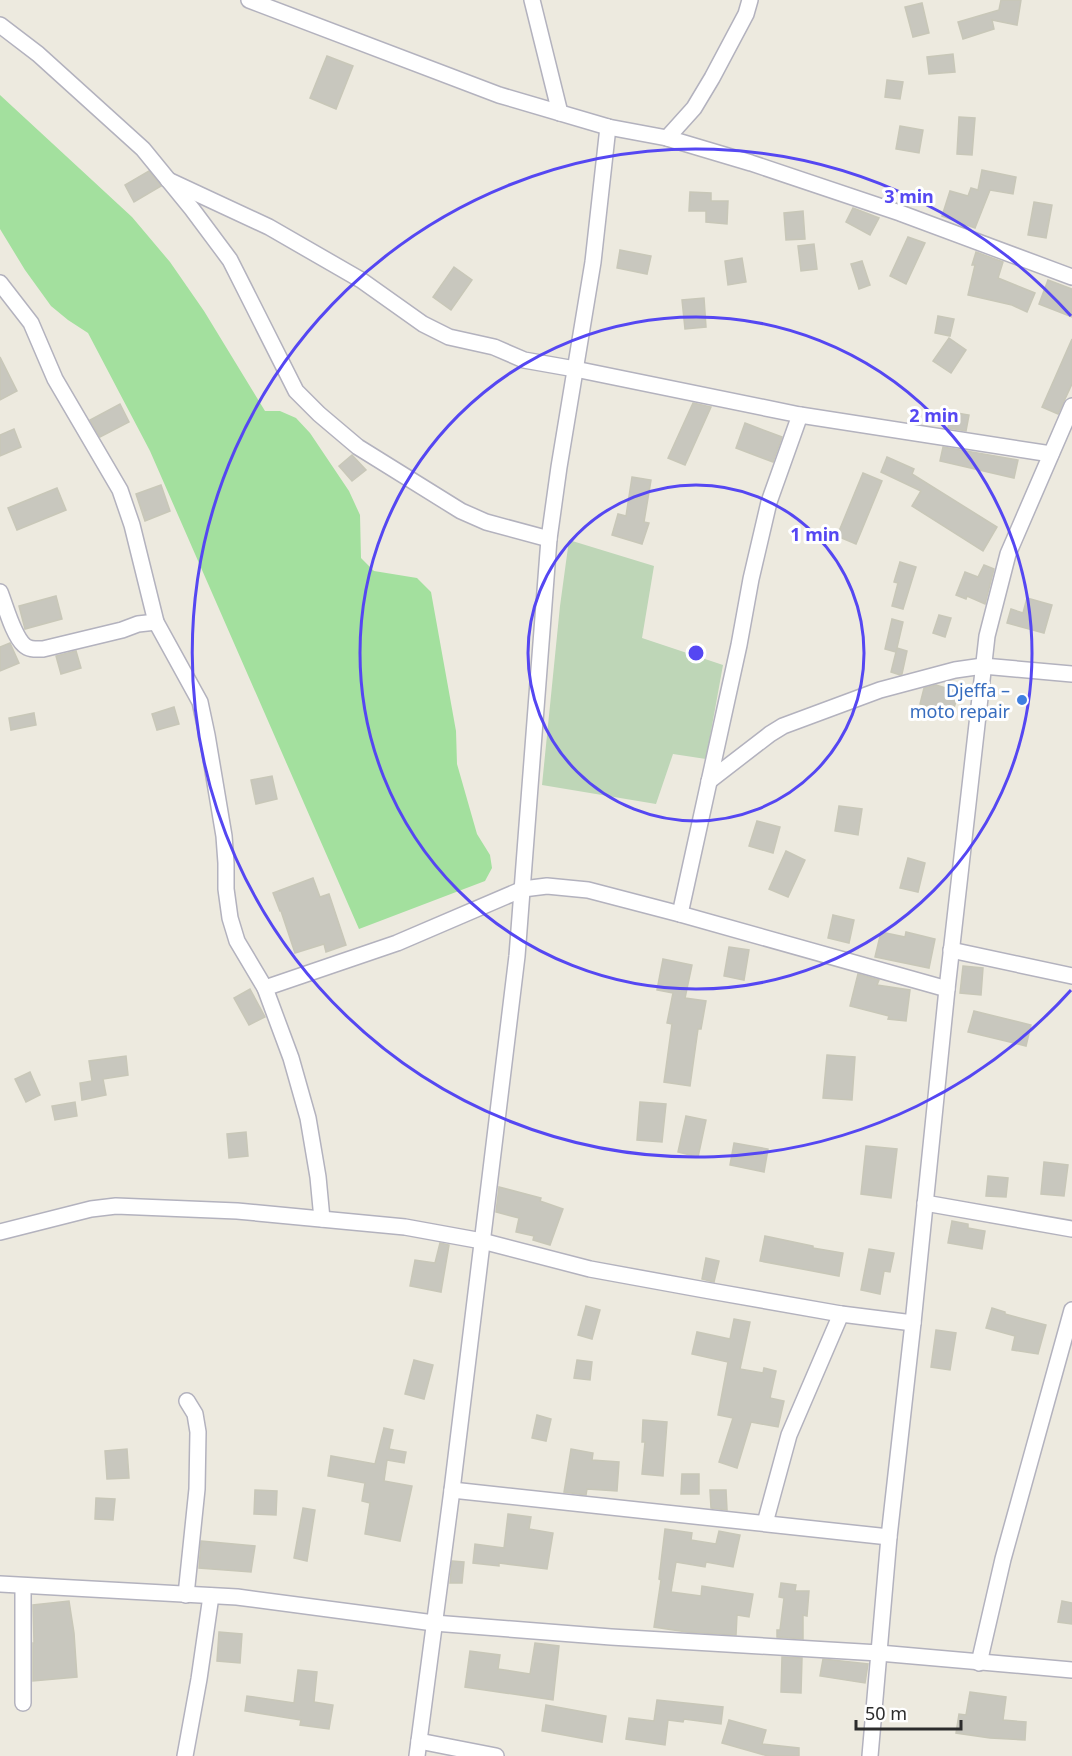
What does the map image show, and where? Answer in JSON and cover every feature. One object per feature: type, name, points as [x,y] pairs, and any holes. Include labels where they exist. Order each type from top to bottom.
[{"type":"street","points":[[249,0],[499,95],[608,127],[667,138],[751,163],[900,213],[1072,277]]},
{"type":"street","points":[[532,0],[560,113]]},
{"type":"street","points":[[667,138],[694,108],[746,14],[750,0]]},
{"type":"street","points":[[0,25],[38,54],[143,149],[230,260],[296,391],[319,414],[358,447],[461,511],[486,522],[549,539]]},
{"type":"street","points":[[496,1756],[418,1749],[517,956],[549,539],[593,261],[608,127]]},
{"type":"street","points":[[168,180],[269,228],[361,280],[423,324],[449,337],[494,347],[524,360],[800,415],[1051,454]]},
{"type":"street","points":[[0,283],[31,323],[55,379],[120,490],[135,537],[156,622],[200,702],[224,836],[226,889],[230,918],[237,941],[265,988],[291,1058],[308,1118],[318,1177],[322,1219]]},
{"type":"street","points":[[870,1756],[889,1537],[951,950],[989,625],[1008,554],[1072,406]]},
{"type":"street","points":[[680,914],[769,502],[800,415]]},
{"type":"street","points":[[0,592],[20,639],[26,647],[34,649],[43,649],[138,624],[156,622]]},
{"type":"street","points":[[709,781],[770,734],[797,720],[880,690],[955,670],[983,666],[1072,674]]},
{"type":"street","points":[[265,988],[397,943],[523,889],[547,886],[588,890],[947,989]]},
{"type":"street","points":[[951,950],[1072,976]]},
{"type":"street","points":[[925,1203],[1072,1229]]},
{"type":"street","points":[[0,1232],[91,1209],[116,1206],[237,1211],[405,1227],[482,1241],[590,1269],[841,1314],[913,1323]]},
{"type":"street","points":[[979,1663],[1003,1559],[1072,1310]]},
{"type":"street","points":[[765,1523],[789,1435],[841,1314]]},
{"type":"street","points":[[186,1595],[197,1489],[198,1432],[195,1414],[187,1401]]},
{"type":"street","points":[[452,1490],[889,1537]]},
{"type":"street","points":[[0,1584],[237,1597],[434,1623],[610,1637],[879,1653],[1072,1670]]},
{"type":"street","points":[[23,1586],[23,1703]]},
{"type":"street","points":[[185,1756],[211,1596]]},
{"type":"green space","points":[[0,95],[132,217],[170,262],[204,311],[265,411],[280,411],[296,418],[310,433],[349,491],[360,515],[361,558],[374,571],[417,578],[431,592],[456,731],[457,764],[477,834],[490,855],[492,868],[485,881],[359,929],[150,451],[88,333],[51,306],[0,229]]},
{"type":"green space","points":[[569,540],[654,566],[642,638],[723,665],[706,759],[673,754],[656,804],[542,785]]},
{"type":"building","points":[[1001,0],[1021,0],[1017,25],[992,20],[994,29],[963,39],[958,22],[999,10]]},
{"type":"building","points":[[922,3],[929,33],[913,37],[905,7]]},
{"type":"building","points":[[953,54],[955,72],[929,74],[927,57]]},
{"type":"building","points":[[327,56],[353,66],[336,109],[310,98]]},
{"type":"building","points":[[887,80],[903,82],[900,99],[885,97]]},
{"type":"building","points":[[959,117],[975,118],[972,155],[957,154]]},
{"type":"building","points":[[900,126],[923,130],[919,153],[896,149]]},
{"type":"building","points":[[982,170],[1016,177],[1013,194],[990,190],[975,228],[942,216],[950,191],[968,196],[971,188],[978,190]]},
{"type":"building","points":[[149,171],[161,186],[134,202],[125,185]]},
{"type":"building","points":[[690,192],[711,193],[711,201],[728,201],[727,224],[706,222],[706,211],[689,211]]},
{"type":"building","points":[[1034,202],[1052,205],[1046,238],[1028,235]]},
{"type":"building","points":[[853,208],[879,218],[870,235],[846,222]]},
{"type":"building","points":[[803,211],[805,239],[786,240],[784,213]]},
{"type":"building","points":[[908,237],[925,243],[906,284],[890,276]]},
{"type":"building","points":[[814,244],[817,269],[801,271],[798,246]]},
{"type":"building","points":[[620,250],[651,256],[647,274],[617,268]]},
{"type":"building","points":[[976,252],[1003,262],[998,278],[1035,293],[1027,312],[1012,305],[968,295]]},
{"type":"building","points":[[742,258],[746,282],[728,285],[725,261]]},
{"type":"building","points":[[862,261],[870,285],[859,289],[851,264]]},
{"type":"building","points":[[454,267],[472,280],[451,310],[433,297]]},
{"type":"building","points":[[1048,280],[1072,289],[1072,317],[1039,304]]},
{"type":"building","points":[[704,298],[706,327],[685,329],[682,300]]},
{"type":"building","points":[[938,316],[954,319],[950,336],[935,333]]},
{"type":"building","points":[[949,338],[966,350],[951,373],[933,361]]},
{"type":"building","points":[[1072,339],[1072,384],[1058,414],[1042,407]]},
{"type":"building","points":[[0,357],[17,391],[0,400]]},
{"type":"building","points":[[693,403],[711,407],[685,465],[668,458]]},
{"type":"building","points":[[120,404],[129,422],[100,437],[90,420]]},
{"type":"building","points":[[951,412],[969,415],[966,431],[948,428]]},
{"type":"building","points":[[745,423],[782,437],[773,462],[736,448]]},
{"type":"building","points":[[14,429],[21,447],[0,456],[0,435]]},
{"type":"building","points":[[943,447],[1018,460],[1014,478],[940,461]]},
{"type":"building","points":[[352,455],[366,470],[352,481],[339,466]]},
{"type":"building","points":[[887,457],[914,469],[912,474],[997,527],[983,551],[912,506],[921,491],[881,472]]},
{"type":"building","points":[[863,473],[882,481],[856,544],[837,536]]},
{"type":"building","points":[[632,477],[651,480],[644,522],[649,523],[642,544],[612,535],[618,514],[626,516]]},
{"type":"building","points":[[161,485],[170,511],[145,521],[136,494]]},
{"type":"building","points":[[57,488],[66,510],[17,530],[8,508]]},
{"type":"building","points":[[900,562],[916,567],[903,609],[892,606],[898,583],[894,582]]},
{"type":"building","points":[[984,565],[994,569],[985,604],[967,596],[966,599],[956,595],[965,572],[978,577]]},
{"type":"building","points":[[56,596],[62,619],[25,629],[19,606]]},
{"type":"building","points":[[1027,598],[1052,605],[1044,633],[1007,623],[1011,609],[1023,613]]},
{"type":"building","points":[[939,615],[951,618],[945,637],[933,633]]},
{"type":"building","points":[[892,619],[903,622],[896,652],[885,649]]},
{"type":"building","points":[[10,643],[19,663],[0,671],[0,647]]},
{"type":"building","points":[[897,648],[907,651],[900,675],[891,672]]},
{"type":"building","points":[[76,651],[81,668],[61,674],[56,656]]},
{"type":"building","points":[[936,685],[959,692],[952,714],[920,704],[924,688]]},
{"type":"building","points":[[174,707],[179,724],[157,730],[152,714]]},
{"type":"building","points":[[34,713],[36,725],[11,730],[9,718]]},
{"type":"building","points":[[272,776],[277,799],[256,804],[251,780]]},
{"type":"building","points":[[839,806],[862,809],[858,835],[835,831]]},
{"type":"building","points":[[757,821],[780,827],[773,853],[749,846]]},
{"type":"building","points":[[786,851],[805,860],[788,897],[769,889]]},
{"type":"building","points":[[908,858],[925,863],[918,892],[900,888]]},
{"type":"building","points":[[313,878],[320,897],[329,894],[346,945],[326,952],[324,944],[295,953],[273,893]]},
{"type":"building","points":[[833,915],[854,920],[849,943],[828,938]]},
{"type":"building","points":[[881,932],[905,937],[906,932],[935,939],[929,968],[875,957]]},
{"type":"building","points":[[729,947],[749,950],[744,980],[724,976]]},
{"type":"building","points":[[663,959],[692,965],[685,998],[706,1001],[701,1029],[698,1029],[690,1086],[664,1082],[672,1024],[667,1023],[673,993],[657,990]]},
{"type":"building","points":[[963,966],[983,968],[981,995],[960,993]]},
{"type":"building","points":[[858,974],[879,980],[877,985],[910,990],[906,1021],[888,1019],[889,1016],[850,1006]]},
{"type":"building","points":[[250,989],[265,1017],[249,1025],[234,998]]},
{"type":"building","points":[[974,1011],[1031,1025],[1026,1046],[968,1032]]},
{"type":"building","points":[[827,1055],[855,1057],[852,1100],[823,1098]]},
{"type":"building","points":[[126,1056],[128,1075],[103,1079],[106,1095],[82,1100],[80,1083],[92,1081],[89,1061]]},
{"type":"building","points":[[30,1072],[40,1095],[26,1102],[15,1079]]},
{"type":"building","points":[[75,1102],[77,1116],[55,1120],[52,1106]]},
{"type":"building","points":[[640,1102],[666,1104],[662,1142],[637,1140]]},
{"type":"building","points":[[686,1116],[706,1120],[698,1157],[678,1152]]},
{"type":"building","points":[[246,1132],[248,1156],[229,1158],[227,1134]]},
{"type":"building","points":[[734,1143],[768,1149],[764,1172],[730,1165]]},
{"type":"building","points":[[866,1146],[897,1149],[891,1198],[861,1194]]},
{"type":"building","points":[[1044,1162],[1068,1165],[1064,1196],[1041,1194]]},
{"type":"building","points":[[988,1176],[1008,1178],[1006,1197],[986,1196]]},
{"type":"building","points":[[499,1187],[541,1198],[540,1201],[563,1209],[550,1245],[533,1240],[534,1236],[516,1232],[519,1218],[496,1212]]},
{"type":"building","points":[[952,1221],[968,1224],[968,1228],[985,1231],[982,1249],[948,1243]]},
{"type":"building","points":[[765,1236],[843,1253],[839,1276],[760,1261]]},
{"type":"building","points":[[440,1243],[449,1245],[441,1292],[410,1286],[415,1260],[435,1263]]},
{"type":"building","points":[[869,1249],[894,1253],[890,1272],[884,1271],[880,1294],[861,1290]]},
{"type":"building","points":[[706,1258],[719,1261],[714,1282],[702,1279]]},
{"type":"building","points":[[586,1306],[600,1310],[592,1339],[578,1335]]},
{"type":"building","points":[[992,1308],[1005,1312],[1005,1314],[1046,1325],[1038,1354],[1012,1350],[1015,1336],[986,1328]]},
{"type":"building","points":[[734,1319],[750,1322],[740,1369],[763,1373],[764,1368],[776,1371],[770,1398],[784,1401],[778,1427],[751,1422],[737,1468],[719,1462],[733,1418],[718,1415],[728,1362],[692,1354],[697,1332],[730,1339]]},
{"type":"building","points":[[936,1330],[956,1333],[950,1370],[931,1367]]},
{"type":"building","points":[[414,1360],[433,1365],[424,1399],[405,1394]]},
{"type":"building","points":[[577,1360],[592,1362],[590,1380],[574,1378]]},
{"type":"building","points":[[537,1415],[551,1419],[546,1441],[532,1438]]},
{"type":"building","points":[[643,1420],[667,1422],[663,1476],[642,1474],[645,1442],[642,1442]]},
{"type":"building","points":[[384,1428],[393,1430],[389,1449],[406,1452],[404,1463],[387,1460],[384,1481],[412,1486],[400,1541],[365,1534],[370,1503],[362,1501],[365,1483],[328,1476],[331,1456],[375,1464]]},
{"type":"building","points":[[127,1449],[129,1478],[107,1479],[105,1451]]},
{"type":"building","points":[[571,1449],[593,1453],[592,1460],[619,1462],[617,1491],[587,1489],[586,1495],[564,1492]]},
{"type":"building","points":[[682,1474],[699,1474],[699,1494],[681,1494]]},
{"type":"building","points":[[255,1490],[277,1491],[276,1515],[254,1514]]},
{"type":"building","points":[[710,1490],[726,1490],[727,1510],[711,1508]]},
{"type":"building","points":[[96,1498],[115,1499],[113,1520],[95,1519]]},
{"type":"building","points":[[303,1508],[315,1510],[307,1561],[294,1558]]},
{"type":"building","points":[[508,1514],[531,1517],[529,1529],[553,1533],[547,1569],[499,1563],[499,1566],[473,1563],[475,1544],[504,1548]]},
{"type":"building","points":[[665,1529],[692,1533],[691,1540],[716,1544],[719,1531],[740,1535],[733,1567],[706,1562],[705,1567],[676,1562],[671,1592],[701,1596],[702,1586],[753,1594],[749,1617],[737,1615],[736,1635],[654,1627]]},
{"type":"building","points":[[201,1541],[255,1546],[251,1572],[199,1568]]},
{"type":"building","points":[[452,1561],[464,1562],[462,1583],[450,1583]]},
{"type":"building","points":[[781,1583],[796,1585],[795,1591],[809,1591],[807,1616],[803,1615],[803,1639],[777,1637],[784,1598],[779,1597]]},
{"type":"building","points":[[69,1601],[77,1677],[33,1681],[33,1605]]},
{"type":"building","points":[[1062,1601],[1072,1603],[1072,1624],[1058,1622]]},
{"type":"building","points":[[219,1632],[242,1634],[240,1663],[217,1661]]},
{"type":"building","points":[[535,1643],[559,1646],[553,1700],[465,1687],[470,1651],[500,1655],[498,1669],[530,1674]]},
{"type":"building","points":[[782,1657],[802,1658],[801,1693],[781,1692]]},
{"type":"building","points":[[823,1659],[868,1664],[865,1683],[820,1676]]},
{"type":"building","points":[[298,1670],[317,1672],[314,1702],[333,1705],[329,1729],[300,1725],[301,1720],[245,1711],[247,1696],[294,1703]]},
{"type":"building","points":[[970,1692],[1006,1697],[1003,1720],[1026,1722],[1025,1740],[956,1733],[959,1714],[966,1715]]},
{"type":"building","points":[[657,1700],[723,1707],[721,1724],[684,1719],[683,1722],[668,1720],[665,1745],[626,1739],[629,1718],[654,1721]]},
{"type":"building","points":[[546,1705],[606,1716],[602,1742],[542,1731]]},
{"type":"building","points":[[729,1720],[766,1730],[762,1744],[799,1748],[799,1756],[768,1756],[722,1743]]},
{"type":"place","name":"Djeffa – moto repair","points":[[1022,700]]}]
